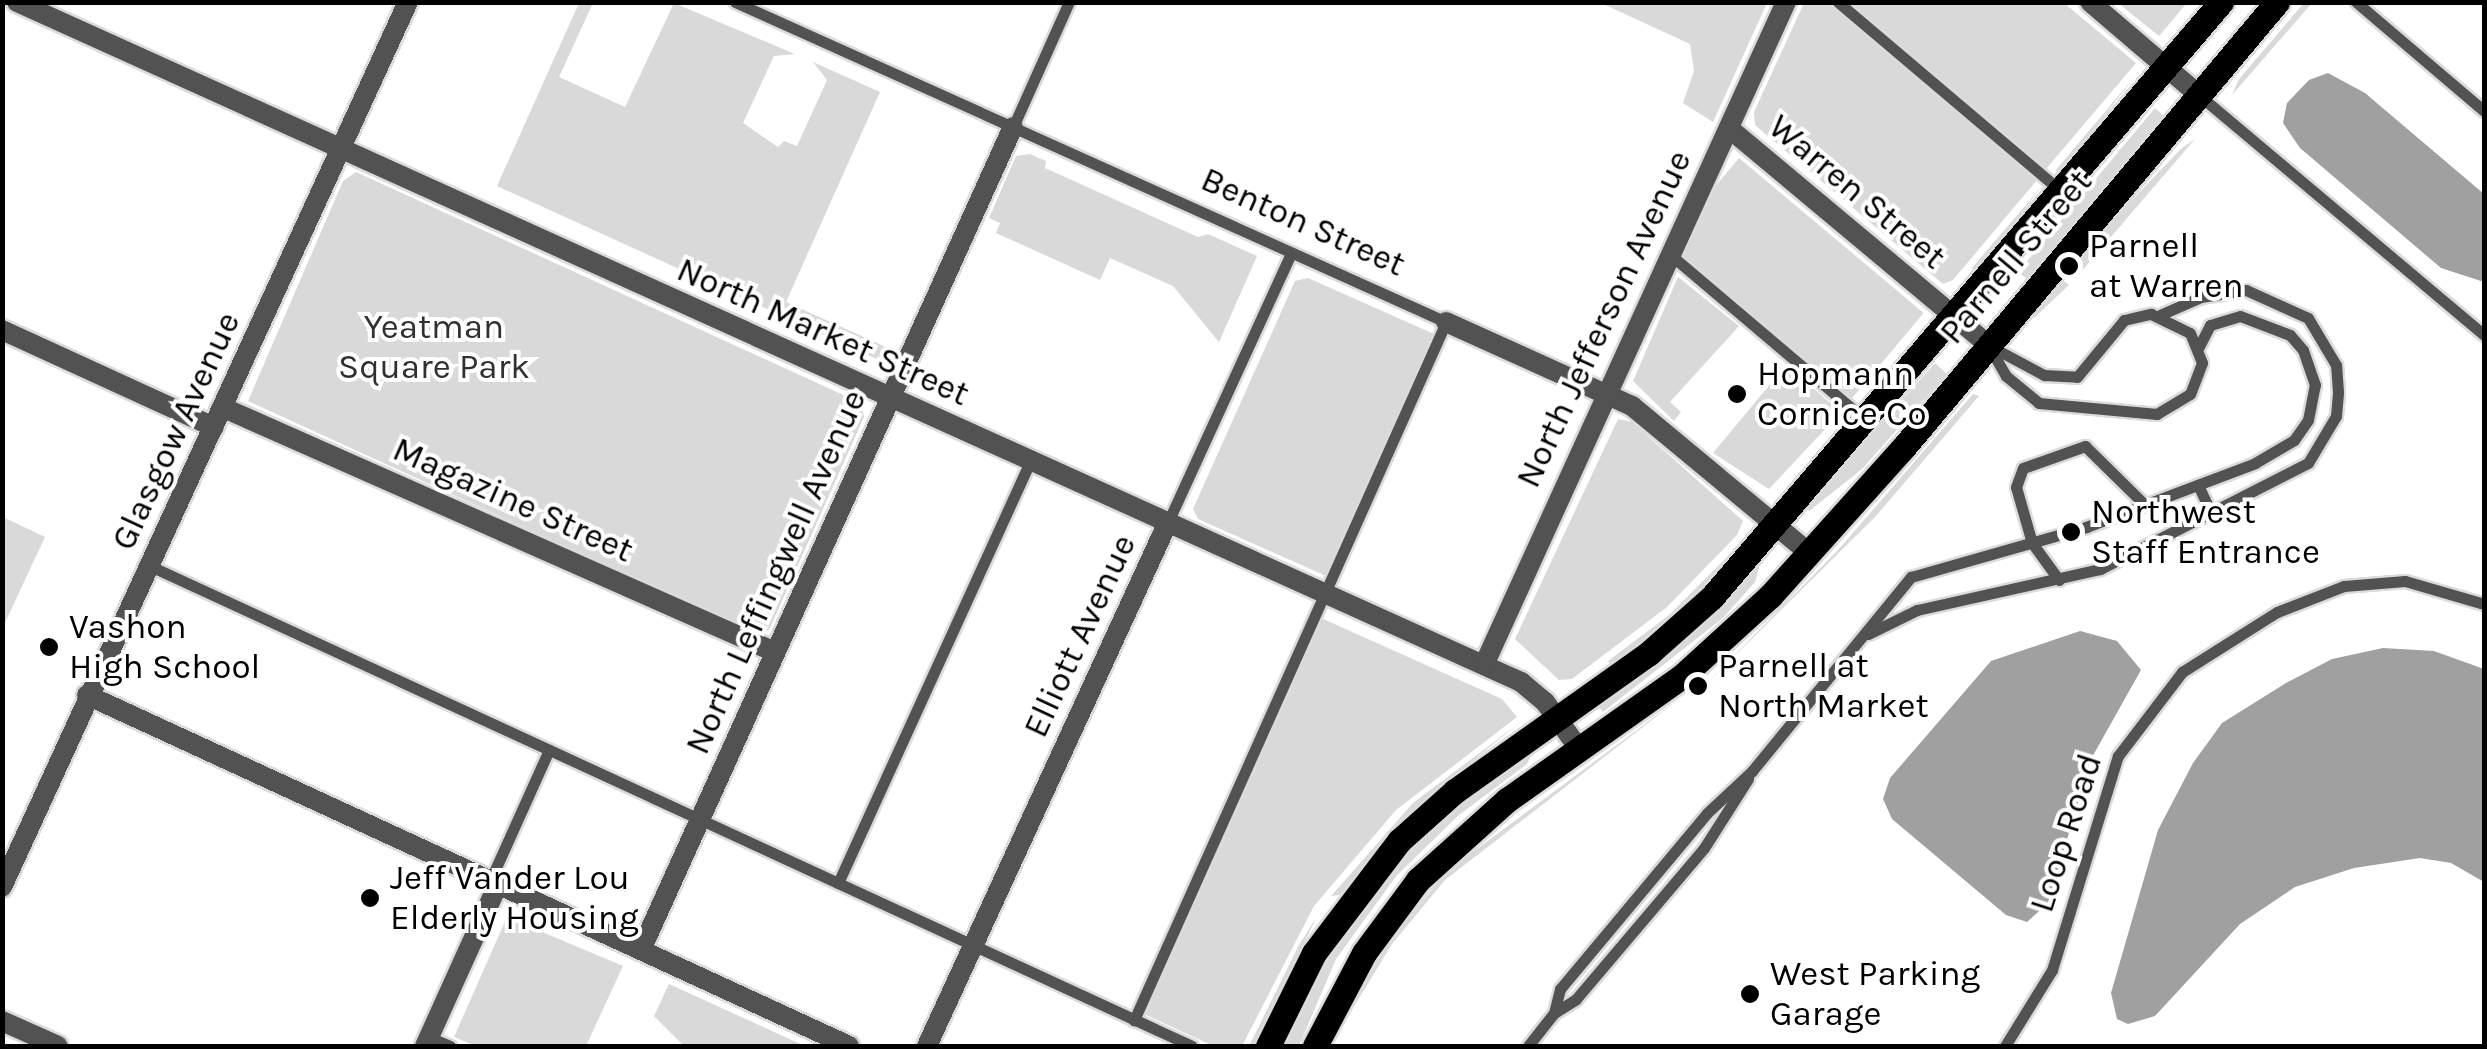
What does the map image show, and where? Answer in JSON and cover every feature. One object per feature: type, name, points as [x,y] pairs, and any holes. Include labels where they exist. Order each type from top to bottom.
[{"type":"main road","name":"Parnell Street","points":[[1557,716],[1682,626],[1777,525],[2222,2]]},
{"type":"main road","name":"Parnell Street","points":[[1580,750],[1724,641],[1810,554],[2277,2]]},
{"type":"main road","points":[[1268,1046],[1314,953],[1376,867],[1429,812],[1557,716]]},
{"type":"main road","points":[[1315,1046],[1364,953],[1418,880],[1492,812],[1580,750]]},
{"type":"street","name":"North Market Street","points":[[17,2],[1484,665],[1532,689],[1580,750]]},
{"type":"street","name":"Glasgow Avenue","points":[[2,887],[408,2]]},
{"type":"street","name":"North Jefferson Avenue","points":[[1484,665],[1786,2]]},
{"type":"street","points":[[2090,2],[2199,95]]},
{"type":"street","name":"North Leffingwell Avenue","points":[[641,950],[1013,127]]},
{"type":"street","name":"Warren Street","points":[[1730,128],[1988,344]]},
{"type":"street","name":"Benton Street","points":[[1446,322],[1639,410],[1810,554]]},
{"type":"street","points":[[2,330],[214,427]]},
{"type":"street","name":"Magazine Street","points":[[224,408],[776,652]]},
{"type":"street","name":"Elliott Avenue","points":[[927,1046],[1168,522]]},
{"type":"street","points":[[87,695],[849,1046]]},
{"type":"street","points":[[427,1042],[494,883]]},
{"type":"street","points":[[2,1021],[58,1046]]},
{"type":"lane","name":"Benton Street","points":[[736,2],[1446,322]]},
{"type":"lane","name":"North Leffingwell Avenue","points":[[1013,127],[1069,2]]},
{"type":"lane","points":[[1838,2],[2062,192]]},
{"type":"lane","points":[[2356,2],[2484,112]]},
{"type":"lane","points":[[2199,95],[2484,335]]},
{"type":"lane","name":"Elliott Avenue","points":[[1168,522],[1292,253]]},
{"type":"lane","points":[[1672,256],[1866,420]]},
{"type":"lane","points":[[1861,640],[1917,610],[2100,569],[2308,462],[2323,445],[2336,416],[2336,365],[2308,318],[2270,296],[2222,290],[2160,316],[2124,320],[2077,377],[2044,376],[1988,344]]},
{"type":"lane","points":[[2160,316],[2180,322],[2199,347]]},
{"type":"lane","points":[[1554,1013],[1560,989],[1707,813],[1752,771],[1910,577],[2032,543],[2145,504],[2294,440],[2308,420],[2315,386],[2303,350],[2290,335],[2256,318],[2221,319],[2199,347],[2198,380],[2190,394],[2157,414],[2040,403],[2006,376],[1988,344]]},
{"type":"lane","points":[[1134,1020],[1446,322]]},
{"type":"lane","points":[[2059,580],[2032,543],[2018,476],[2032,462],[2074,446],[2096,451],[2120,485],[2145,504]]},
{"type":"lane","points":[[838,883],[1031,460]]},
{"type":"lane","points":[[2198,484],[2212,514]]},
{"type":"lane","points":[[148,565],[1192,1046]]},
{"type":"lane","name":"Loop Road","points":[[2005,1046],[2052,970],[2118,756],[2136,723],[2182,672],[2276,612],[2344,586],[2405,581],[2484,604]]},
{"type":"lane","points":[[494,883],[549,750]]},
{"type":"lane","points":[[1528,1046],[1554,1013],[1576,999],[1704,848],[1752,771]]},
{"type":"lane","points":[[427,1042],[450,1046]]},
{"type":"green space","points":[[579,3],[593,3],[559,77],[625,107],[674,3],[795,54],[774,56],[743,123],[778,147],[784,141],[797,146],[827,80],[813,62],[880,92],[786,302],[886,347],[879,360],[497,186]]},
{"type":"green space","points":[[1601,3],[1767,3],[1713,122],[1683,103],[1694,71],[1690,44]]},
{"type":"green space","points":[[1804,3],[1828,3],[2037,180],[1953,280],[1943,284],[1755,125],[1754,112]]},
{"type":"green space","points":[[1849,3],[2064,3],[2136,63],[2046,169]]},
{"type":"green space","points":[[2118,3],[2187,3],[2159,36]]},
{"type":"green space","points":[[2304,3],[2312,3],[2232,95],[2239,79]]},
{"type":"green space","points":[[2137,74],[2063,169],[2055,171]]},
{"type":"green space","points":[[2155,108],[2164,116],[2148,136],[2027,279],[2018,272]]},
{"type":"green space","points":[[2195,139],[2080,273],[2070,264],[2181,149]]},
{"type":"green space","points":[[1030,154],[1046,161],[1045,168],[1198,237],[1208,234],[1257,256],[1219,342],[1173,286],[1110,258],[1100,280],[996,233],[1000,223],[989,218],[1016,156]]},
{"type":"green space","points":[[1739,158],[1924,313],[1852,399],[1667,244]]},
{"type":"green space","name":"Yeatman Square Park","points":[[356,172],[861,403],[864,417],[769,630],[755,633],[248,401],[343,181]]},
{"type":"green space","points":[[2043,185],[1979,268],[1971,269]]},
{"type":"green space","points":[[1678,277],[1739,326],[1670,402],[1681,412],[1674,421],[1633,381]]},
{"type":"green space","points":[[2059,277],[2069,285],[2034,318],[2031,310]]},
{"type":"green space","points":[[1308,278],[1434,334],[1326,576],[1198,519],[1193,509],[1295,281]]},
{"type":"green space","points":[[1935,363],[1947,374],[1861,470],[1809,511],[1805,508]]},
{"type":"green space","points":[[1786,365],[1841,412],[1769,489],[1713,453]]},
{"type":"green space","points":[[1973,394],[1979,396],[1875,517],[1701,689],[1839,549]]},
{"type":"green space","points":[[1618,419],[1632,422],[1743,521],[1737,535],[1667,607],[1572,679],[1559,680],[1515,639]]},
{"type":"green space","points":[[3,517],[45,537],[3,627]]},
{"type":"green space","points":[[1744,540],[1698,594],[1611,666],[1608,661],[1669,615]]},
{"type":"green space","points":[[1761,561],[1755,582],[1723,618],[1603,712],[1596,704],[1690,634]]},
{"type":"green space","points":[[1321,618],[1502,699],[1517,717],[1396,810],[1314,906],[1242,1046],[1213,1046],[1144,1014]]},
{"type":"green space","points":[[1692,689],[1445,880],[1392,944],[1330,1046],[1376,959],[1446,872]]},
{"type":"green space","points":[[1522,721],[1430,795],[1339,895],[1331,896],[1413,803]]},
{"type":"green space","points":[[1537,744],[1527,764],[1459,815],[1397,875],[1336,959],[1299,1046],[1282,1046],[1331,946],[1407,849]]},
{"type":"green space","points":[[507,917],[623,966],[586,1046],[476,1046],[454,1037]]},
{"type":"green space","points":[[1316,918],[1256,1046],[1249,1046],[1299,945]]},
{"type":"green space","points":[[669,984],[805,1046],[684,1046],[654,1016]]},
{"type":"shaded area","points":[[2328,73],[2365,93],[2484,194],[2484,282],[2441,268],[2300,148],[2283,123],[2287,103],[2309,80]]},
{"type":"shaded area","points":[[2080,631],[2117,641],[2141,670],[2091,759],[2048,903],[2027,922],[2006,915],[1892,819],[1883,799],[1890,778],[1991,661]]},
{"type":"shaded area","points":[[2383,648],[2434,651],[2484,669],[2484,882],[2451,863],[2420,858],[2354,868],[2295,887],[2240,924],[2155,1016],[2128,1024],[2117,1019],[2111,993],[2158,830],[2193,763],[2222,723],[2286,683],[2332,659]]},
{"type":"place","name":"Parnell at Warren","points":[[2069,266]]},
{"type":"place","name":"Hopmann Cornice Co","points":[[1737,394]]},
{"type":"place","name":"Northwest Staff Entrance","points":[[2071,532]]},
{"type":"place","name":"Vashon High School","points":[[49,647]]},
{"type":"place","name":"Parnell at North Market","points":[[1698,686]]},
{"type":"place","name":"Jeff Vander Lou Elderly Housing","points":[[370,898]]},
{"type":"place","name":"West Parking Garage","points":[[1750,994]]}]
